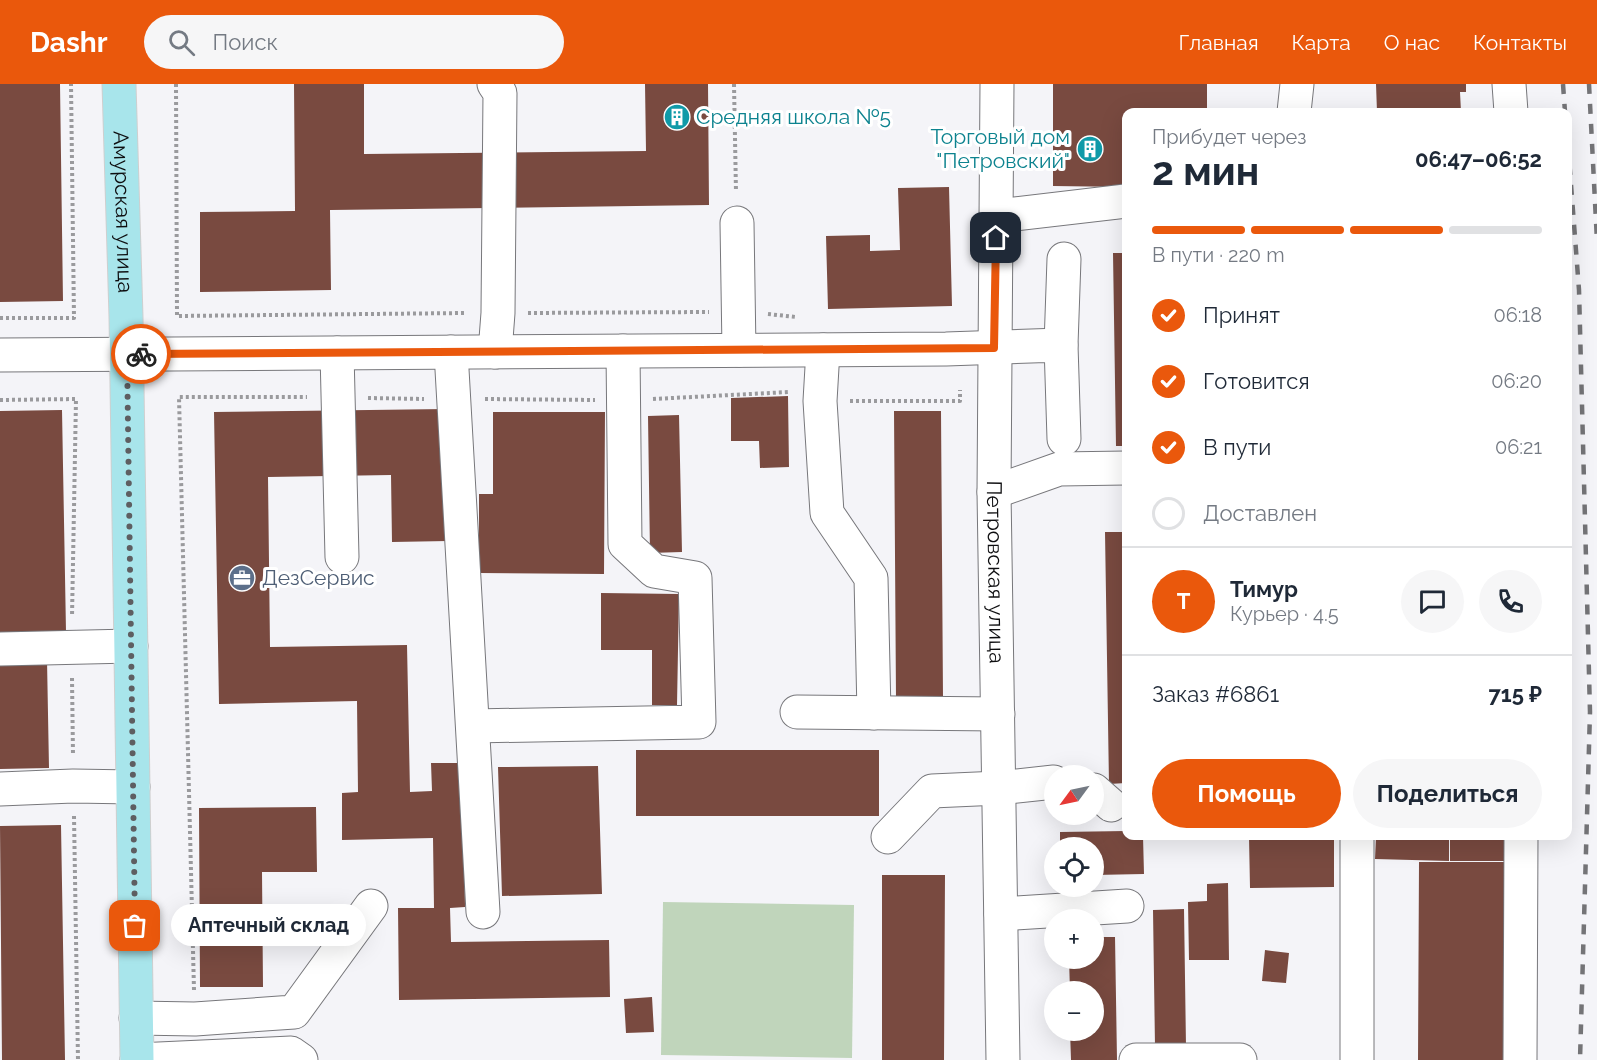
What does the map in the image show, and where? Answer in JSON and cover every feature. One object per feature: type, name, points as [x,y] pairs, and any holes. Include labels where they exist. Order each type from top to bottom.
[{"type":"main road","name":"Амурская улица","points":[[119,84],[127,354],[137,1060]]},
{"type":"street","points":[[494,84],[500,93],[498,313],[495,352]]},
{"type":"street","name":"Петровская улица","points":[[997,84],[994,492],[1003,1060]]},
{"type":"street","points":[[1294,108],[1297,84]]},
{"type":"street","points":[[1509,84],[1511,108]]},
{"type":"street","points":[[997,216],[1122,201]]},
{"type":"street","points":[[737,223],[739,350]]},
{"type":"street","points":[[1064,259],[1061,345],[1064,439]]},
{"type":"street","points":[[0,355],[823,350],[1061,345]]},
{"type":"street","points":[[823,350],[820,400],[827,513],[871,578],[874,713]]},
{"type":"street","points":[[473,726],[699,722],[695,578],[654,572],[625,544],[623,351]]},
{"type":"street","points":[[450,352],[483,912]]},
{"type":"street","points":[[337,353],[342,557]]},
{"type":"street","points":[[994,492],[1059,469],[1122,468]]},
{"type":"street","points":[[0,649],[131,646]]},
{"type":"street","points":[[798,712],[998,714]]},
{"type":"street","points":[[888,837],[932,790],[999,788],[1044,783]]},
{"type":"street","points":[[0,789],[73,786],[133,787]]},
{"type":"street","points":[[1357,840],[1357,1060]]},
{"type":"street","points":[[1520,1060],[1521,840]]},
{"type":"street","points":[[136,1018],[195,1019],[294,1012],[370,906]]},
{"type":"street","points":[[1001,914],[1127,906]]},
{"type":"street","points":[[137,1060],[291,1053],[301,1060]]},
{"type":"street","points":[[1136,1060],[1240,1060]]},
{"type":"path","points":[[0,318],[74,318],[71,84]]},
{"type":"path","points":[[176,84],[177,316],[738,311],[797,317]]},
{"type":"path","points":[[734,84],[737,223]]},
{"type":"path","points":[[195,1019],[179,397],[625,400],[788,392],[820,400],[960,401],[960,390]]},
{"type":"path","points":[[0,400],[76,399],[72,649],[78,1060]]},
{"type":"green space","points":[[663,902],[854,905],[852,1058],[661,1055]]},
{"type":"building","points":[[0,84],[60,84],[63,301],[0,302]]},
{"type":"building","points":[[294,84],[364,84],[364,154],[646,151],[645,84],[708,84],[709,205],[330,210],[331,290],[200,292],[200,212],[295,211]]},
{"type":"building","name":"Торговый дом \"Петровский\"","points":[[1053,84],[1207,84],[1207,108],[1122,108],[1122,187],[1053,186]]},
{"type":"building","points":[[1376,84],[1466,84],[1466,92],[1460,92],[1461,108],[1377,108]]},
{"type":"building","points":[[949,187],[952,306],[828,309],[826,236],[870,235],[870,251],[900,250],[898,188]]},
{"type":"building","points":[[1113,253],[1122,253],[1122,446],[1116,446]]},
{"type":"building","points":[[788,396],[789,467],[760,468],[759,441],[731,441],[731,398]]},
{"type":"building","points":[[446,409],[448,541],[392,542],[391,475],[268,477],[270,647],[407,645],[410,792],[432,791],[431,763],[463,763],[465,907],[450,908],[451,942],[609,940],[610,997],[399,1000],[398,908],[434,908],[433,838],[342,840],[342,793],[358,792],[357,701],[219,704],[214,412]]},
{"type":"building","points":[[62,410],[66,632],[0,633],[0,411]]},
{"type":"building","points":[[894,411],[941,411],[943,697],[896,698]]},
{"type":"building","points":[[493,412],[605,412],[604,574],[479,573],[479,494],[493,494]]},
{"type":"building","points":[[679,415],[682,552],[650,553],[648,416]]},
{"type":"building","points":[[1105,532],[1122,532],[1122,783],[1109,784]]},
{"type":"building","points":[[601,593],[679,594],[677,705],[652,705],[652,650],[601,650]]},
{"type":"building","points":[[47,660],[49,768],[0,769],[0,661]]},
{"type":"building","points":[[636,750],[879,750],[879,816],[636,816]]},
{"type":"building","points":[[598,766],[602,894],[502,896],[498,767]]},
{"type":"building","points":[[316,807],[317,872],[262,872],[263,987],[200,987],[199,808]]},
{"type":"building","points":[[61,825],[65,1060],[2,1060],[0,826]]},
{"type":"building","points":[[1122,831],[1122,840],[1143,840],[1144,874],[1104,875],[1104,837],[1060,837],[1060,832]]},
{"type":"building","points":[[1249,840],[1334,840],[1334,887],[1250,888]]},
{"type":"building","points":[[1376,840],[1449,840],[1449,861],[1375,859]]},
{"type":"building","points":[[1450,840],[1510,840],[1510,861],[1450,861]]},
{"type":"building","points":[[1419,862],[1508,862],[1507,1060],[1418,1060]]},
{"type":"building","points":[[882,875],[945,875],[944,1060],[882,1060]]},
{"type":"building","points":[[1228,883],[1229,960],[1189,960],[1188,902],[1207,901],[1207,884]]},
{"type":"building","points":[[1184,909],[1186,1047],[1155,1047],[1153,910]]},
{"type":"building","points":[[1104,937],[1115,937],[1117,1060],[1071,1060],[1070,1041],[1104,1041],[1104,981],[1070,981],[1069,969],[1104,969]]},
{"type":"building","points":[[1265,950],[1289,953],[1286,983],[1262,981]]},
{"type":"building","points":[[652,997],[654,1032],[626,1033],[624,999]]},
{"type":"railway","points":[[1563,84],[1565,108]]},
{"type":"railway","points":[[1589,84],[1597,241]]},
{"type":"railway","points":[[1572,198],[1579,290],[1590,712],[1580,1060]]},
{"type":"way so far","points":[[135,926],[127,354],[141,354]]},
{"type":"place","name":"Средняя школа №5","points":[[677,117]]},
{"type":"place","name":"Торговый дом \"Петровский\"","points":[[1090,149]]},
{"type":"place","name":"ДезСервис","points":[[242,578]]},
{"type":"place","name":"Аптечный склад","points":[[135,926]]},
{"type":"route","points":[[141,354],[994,348],[996,238]]}]
